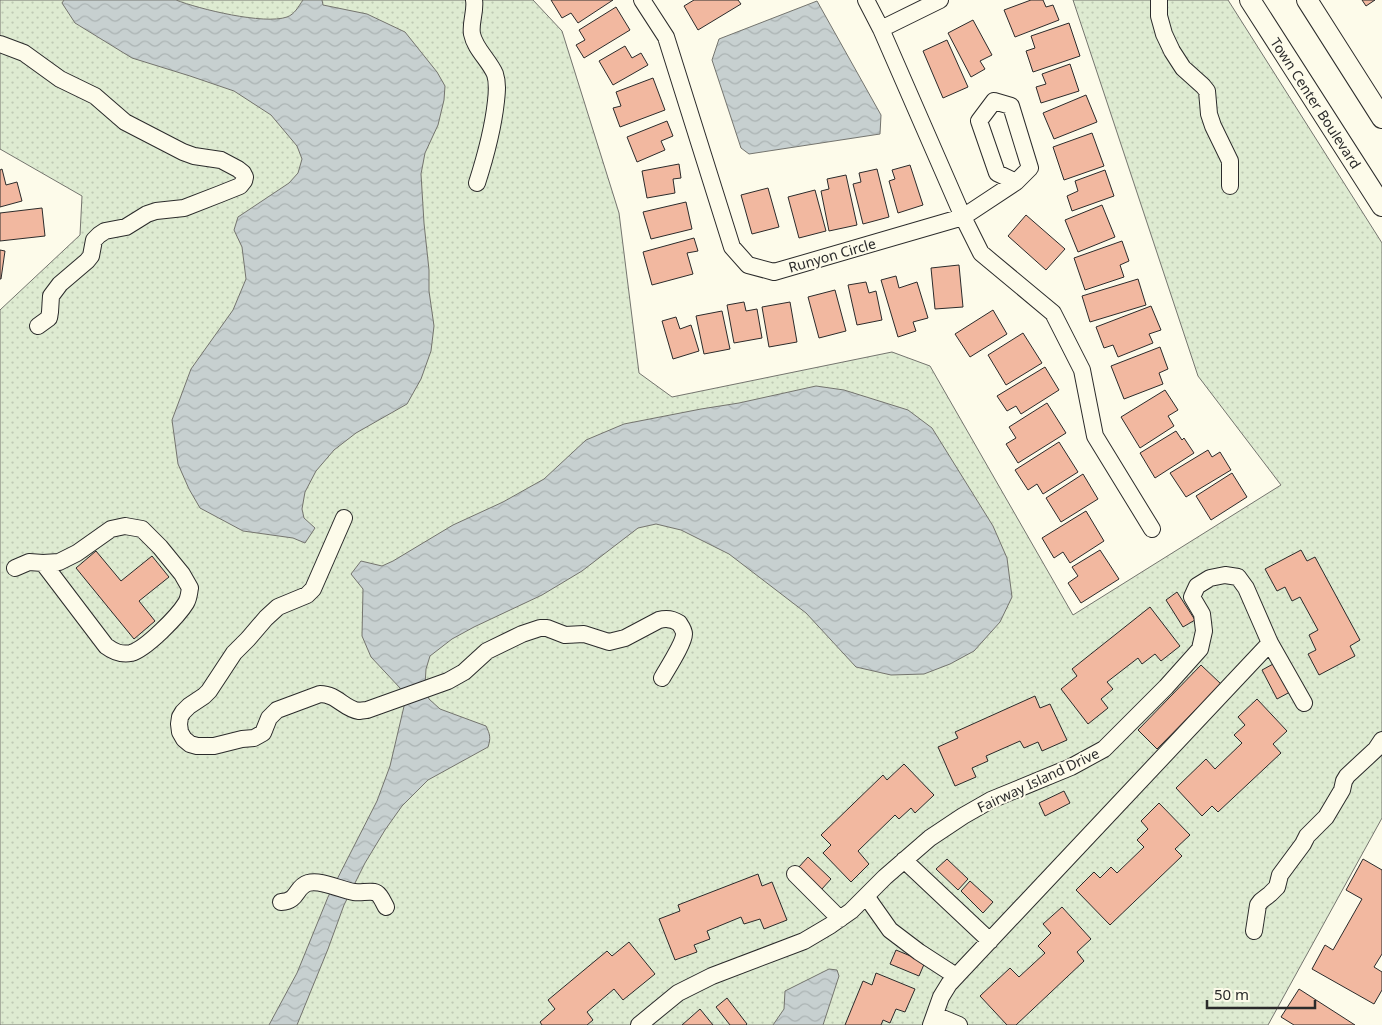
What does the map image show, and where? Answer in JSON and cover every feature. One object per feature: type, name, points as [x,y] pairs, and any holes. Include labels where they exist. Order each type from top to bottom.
[{"type":"main road","name":"Town Center Boulevard","points":[[1250,0],[1382,206]]},
{"type":"main road","points":[[1307,0],[1382,118]]},
{"type":"street","points":[[474,0],[472,33],[476,44],[495,75],[497,85],[494,122],[489,147],[477,183]]},
{"type":"street","name":"Runyon Circle","points":[[642,0],[666,38],[732,247],[748,265],[774,272],[963,217],[1016,182]]},
{"type":"street","points":[[881,29],[940,0]]},
{"type":"street","points":[[1159,0],[1159,16],[1164,34],[1172,51],[1183,68],[1207,91],[1209,114],[1230,161],[1230,186]]},
{"type":"street","points":[[870,1],[980,253],[1053,313],[1082,370],[1095,436],[1152,529]]},
{"type":"street","points":[[0,44],[24,53],[60,79],[95,96],[125,122],[183,152],[194,156],[221,160],[238,169],[245,177],[240,186],[220,194],[184,208],[156,211],[147,214],[126,227],[105,231],[99,235],[94,240],[91,256],[60,284],[51,296],[49,318],[38,326]]},
{"type":"street","points":[[344,518],[313,589],[307,595],[278,607],[266,618],[248,640],[234,653],[209,691],[183,712],[179,724],[180,732],[190,744],[214,746],[254,738],[263,733],[269,718],[277,710],[320,694],[333,696],[359,711],[367,710],[448,681],[458,676],[487,651],[540,628],[547,628],[564,634],[584,634],[609,642],[625,638],[665,618],[677,621],[684,634],[662,678]]},
{"type":"street","points":[[15,568],[29,562],[58,562],[77,553],[111,529],[125,526],[142,529],[182,574],[190,588],[188,600],[177,615],[145,645],[132,653],[116,653],[106,646],[43,563]]},
{"type":"street","name":"Fairway Island Drive","points":[[638,1025],[678,993],[712,976],[804,941],[840,919],[930,838],[990,800],[1071,768],[1104,749],[1200,650],[1204,631],[1202,614],[1192,597],[1197,586],[1210,578],[1225,575],[1238,577],[1246,588],[1270,642],[1304,703]]},
{"type":"street","points":[[959,1025],[933,1020],[949,984],[1270,642]]},
{"type":"street","points":[[1254,931],[1258,905],[1277,886],[1280,875],[1307,836],[1326,817],[1342,790],[1347,776],[1376,749],[1382,740]]},
{"type":"street","points":[[904,860],[990,941]]},
{"type":"street","points":[[795,874],[840,919]]},
{"type":"street","points":[[281,902],[291,900],[304,884],[318,882],[354,892],[373,892],[378,895],[386,907]]},
{"type":"street","points":[[866,896],[890,930],[956,976]]},
{"type":"green space","points":[[0,0],[533,0],[562,31],[619,213],[639,373],[672,397],[892,352],[930,366],[1073,615],[1281,485],[1198,376],[1073,0],[1228,0],[1382,243],[1382,818],[1268,1025],[0,1025],[0,310],[80,235],[82,196],[0,149]]},
{"type":"water","points":[[64,0],[176,0],[200,8],[232,15],[248,18],[277,19],[290,16],[303,0],[322,0],[323,5],[367,14],[405,32],[437,72],[445,86],[438,125],[425,153],[421,174],[429,291],[434,326],[431,351],[421,379],[407,404],[356,433],[334,450],[316,471],[305,492],[302,509],[304,518],[315,528],[305,543],[293,538],[243,531],[200,508],[178,464],[172,420],[191,369],[233,310],[246,279],[242,247],[234,230],[238,217],[289,183],[298,173],[302,159],[297,146],[271,115],[234,91],[132,58],[75,23],[62,3]]},
{"type":"water","points":[[817,1],[881,115],[880,134],[749,154],[741,148],[712,60],[719,39]]},
{"type":"water","points":[[816,386],[844,390],[908,410],[932,428],[993,526],[1007,558],[1012,597],[1000,622],[974,651],[950,664],[924,674],[891,675],[856,667],[806,613],[729,554],[681,530],[656,524],[638,528],[582,571],[542,595],[452,639],[430,656],[426,669],[425,685],[429,699],[440,709],[486,726],[490,736],[488,747],[428,780],[402,806],[365,863],[344,905],[297,1025],[269,1025],[297,973],[328,897],[377,801],[390,766],[405,702],[400,688],[371,657],[362,636],[363,589],[351,574],[361,561],[382,566],[393,561],[453,525],[503,502],[544,479],[586,440],[624,424],[739,403]]},
{"type":"water","points":[[829,969],[837,970],[839,976],[823,1025],[773,1025],[784,1009],[785,991]]},
{"type":"building","points":[[551,0],[613,0],[578,23],[571,13],[562,18]]},
{"type":"building","points":[[694,0],[738,0],[741,4],[698,30],[684,6]]},
{"type":"building","points":[[1031,0],[1043,0],[1046,7],[1053,5],[1059,20],[1015,37],[1004,10]]},
{"type":"building","points":[[1362,0],[1375,0],[1366,6]]},
{"type":"building","points":[[616,7],[630,30],[584,58],[576,45],[585,40],[579,30]]},
{"type":"building","points":[[973,20],[992,55],[980,61],[985,69],[971,77],[948,33]]},
{"type":"building","points":[[1069,23],[1080,56],[1033,72],[1026,51],[1035,48],[1031,36]]},
{"type":"building","points":[[947,40],[968,87],[943,98],[923,51]]},
{"type":"building","points":[[625,46],[632,58],[641,53],[648,65],[613,85],[599,61]]},
{"type":"building","points":[[1070,64],[1079,91],[1041,103],[1036,87],[1046,84],[1042,74]]},
{"type":"building","points":[[653,78],[665,110],[620,127],[613,108],[621,106],[616,92]]},
{"type":"building","points":[[1086,95],[1097,122],[1054,139],[1043,113]]},
{"type":"building","points":[[667,121],[673,136],[661,141],[665,150],[637,162],[627,137]]},
{"type":"building","points":[[1092,133],[1104,166],[1064,180],[1053,147]]},
{"type":"building","points":[[679,164],[681,178],[673,179],[675,193],[647,198],[642,171]]},
{"type":"building","points":[[910,165],[923,205],[898,213],[889,181],[895,179],[892,170]]},
{"type":"building","points":[[2,169],[6,185],[17,182],[22,201],[0,207],[0,170]]},
{"type":"building","points":[[877,169],[889,217],[863,224],[853,184],[861,182],[859,173]]},
{"type":"building","points":[[1105,170],[1114,196],[1072,211],[1067,196],[1078,191],[1075,181]]},
{"type":"building","points":[[846,175],[857,225],[829,231],[821,191],[829,189],[827,179]]},
{"type":"building","points":[[768,188],[779,227],[752,234],[741,195]]},
{"type":"building","points":[[815,190],[826,231],[799,238],[788,197]]},
{"type":"building","points":[[686,202],[692,229],[651,239],[643,212]]},
{"type":"building","points":[[1102,205],[1115,237],[1078,252],[1065,220]]},
{"type":"building","points":[[42,208],[45,236],[0,241],[0,213]]},
{"type":"building","points":[[1026,215],[1065,249],[1046,270],[1008,236]]},
{"type":"building","points":[[694,238],[698,251],[687,253],[693,274],[652,285],[643,252]]},
{"type":"building","points":[[1122,241],[1129,261],[1120,265],[1124,277],[1085,290],[1074,258]]},
{"type":"building","points":[[0,250],[5,251],[1,279],[0,279]]},
{"type":"building","points":[[959,265],[963,307],[935,309],[931,268]]},
{"type":"building","points":[[896,276],[899,288],[917,282],[928,318],[913,322],[916,331],[898,337],[881,280]]},
{"type":"building","points":[[1138,279],[1146,305],[1090,322],[1082,296]]},
{"type":"building","points":[[866,282],[869,293],[876,291],[882,320],[857,325],[848,285]]},
{"type":"building","points":[[835,290],[846,331],[819,338],[808,297]]},
{"type":"building","points":[[744,302],[746,311],[757,309],[762,338],[734,343],[727,305]]},
{"type":"building","points":[[790,302],[797,342],[769,347],[762,307]]},
{"type":"building","points":[[1151,306],[1161,330],[1149,334],[1153,343],[1118,357],[1113,345],[1104,348],[1096,327]]},
{"type":"building","points":[[993,310],[1007,334],[970,357],[955,334]]},
{"type":"building","points":[[722,311],[730,349],[704,354],[696,316]]},
{"type":"building","points":[[676,317],[680,329],[691,325],[699,351],[673,359],[662,321]]},
{"type":"building","points":[[1023,333],[1042,363],[1006,385],[988,355]]},
{"type":"building","points":[[1160,347],[1168,369],[1159,373],[1163,384],[1124,399],[1111,366]]},
{"type":"building","points":[[1045,367],[1059,390],[1021,414],[1016,406],[1007,411],[997,396]]},
{"type":"building","points":[[1165,390],[1178,410],[1168,416],[1174,426],[1140,448],[1121,417]]},
{"type":"building","points":[[1047,403],[1066,433],[1018,463],[1006,444],[1016,438],[1009,427]]},
{"type":"building","points":[[1176,431],[1182,440],[1184,438],[1194,453],[1155,478],[1140,453]]},
{"type":"building","points":[[1059,442],[1078,472],[1043,494],[1037,484],[1028,490],[1015,470]]},
{"type":"building","points":[[1208,450],[1212,457],[1220,452],[1231,470],[1186,497],[1170,473]]},
{"type":"building","points":[[1232,473],[1247,497],[1211,520],[1196,496]]},
{"type":"building","points":[[1083,474],[1098,499],[1061,522],[1046,498]]},
{"type":"building","points":[[1086,511],[1104,541],[1070,563],[1063,552],[1054,558],[1042,538]]},
{"type":"building","points":[[1100,550],[1119,579],[1081,603],[1068,583],[1078,576],[1072,567]]},
{"type":"building","points":[[1301,550],[1307,561],[1315,557],[1360,640],[1350,646],[1355,656],[1319,675],[1308,654],[1316,650],[1309,635],[1318,630],[1300,597],[1292,601],[1285,587],[1277,591],[1265,569]]},
{"type":"building","points":[[96,551],[121,581],[152,556],[169,577],[139,601],[155,621],[134,639],[76,568]]},
{"type":"building","points":[[1177,592],[1195,620],[1183,627],[1166,600]]},
{"type":"building","points":[[1150,607],[1180,646],[1161,661],[1155,654],[1142,664],[1138,658],[1107,682],[1113,689],[1101,699],[1108,708],[1088,724],[1061,689],[1077,676],[1072,669]]},
{"type":"building","points":[[1275,663],[1290,692],[1277,699],[1262,670]]},
{"type":"building","points":[[1201,665],[1221,684],[1157,749],[1138,730]]},
{"type":"building","points":[[1035,696],[1040,708],[1050,704],[1067,740],[1042,751],[1038,742],[1024,748],[1020,741],[986,756],[988,761],[972,768],[976,777],[955,786],[938,747],[958,738],[955,732]]},
{"type":"building","points":[[1257,699],[1287,731],[1273,744],[1281,753],[1218,812],[1212,806],[1202,816],[1176,788],[1206,759],[1215,769],[1242,743],[1234,735],[1245,725],[1238,717]]},
{"type":"building","points":[[904,764],[934,795],[915,813],[911,808],[899,819],[895,815],[858,851],[869,864],[851,882],[823,853],[831,845],[821,835],[883,775],[887,780]]},
{"type":"building","points":[[1064,791],[1070,803],[1045,816],[1039,803]]},
{"type":"building","points":[[1159,803],[1190,835],[1175,849],[1182,856],[1110,925],[1076,890],[1094,872],[1100,878],[1111,867],[1117,873],[1144,847],[1137,840],[1148,829],[1141,821]]},
{"type":"building","points":[[808,857],[831,879],[821,890],[798,868]]},
{"type":"building","points":[[947,859],[968,879],[958,890],[936,869]]},
{"type":"building","points":[[1363,859],[1382,870],[1382,954],[1374,967],[1382,972],[1382,990],[1374,1004],[1312,969],[1325,945],[1333,950],[1362,899],[1346,890]]},
{"type":"building","points":[[758,874],[762,886],[772,882],[787,920],[764,929],[760,919],[744,924],[741,917],[707,931],[710,939],[694,945],[697,952],[675,960],[659,919],[680,911],[678,905]]},
{"type":"building","points":[[970,881],[993,902],[983,913],[961,891]]},
{"type":"building","points":[[1062,907],[1091,939],[1077,952],[1084,961],[1016,1025],[1007,1025],[980,996],[1010,968],[1019,977],[1045,953],[1038,946],[1051,933],[1043,924]]},
{"type":"building","points":[[629,942],[655,974],[623,1000],[614,989],[587,1012],[593,1020],[587,1025],[542,1025],[540,1022],[555,1009],[548,1000],[607,951],[612,956]]},
{"type":"building","points":[[896,950],[925,962],[919,976],[890,964]]},
{"type":"building","points":[[876,973],[915,989],[905,1012],[896,1009],[890,1023],[883,1020],[881,1025],[845,1025],[863,981],[872,985]]},
{"type":"building","points":[[1299,989],[1355,1025],[1294,1025],[1281,1017]]},
{"type":"building","points":[[727,998],[746,1025],[730,1025],[716,1007]]},
{"type":"building","points":[[700,1009],[713,1025],[682,1025]]}]
